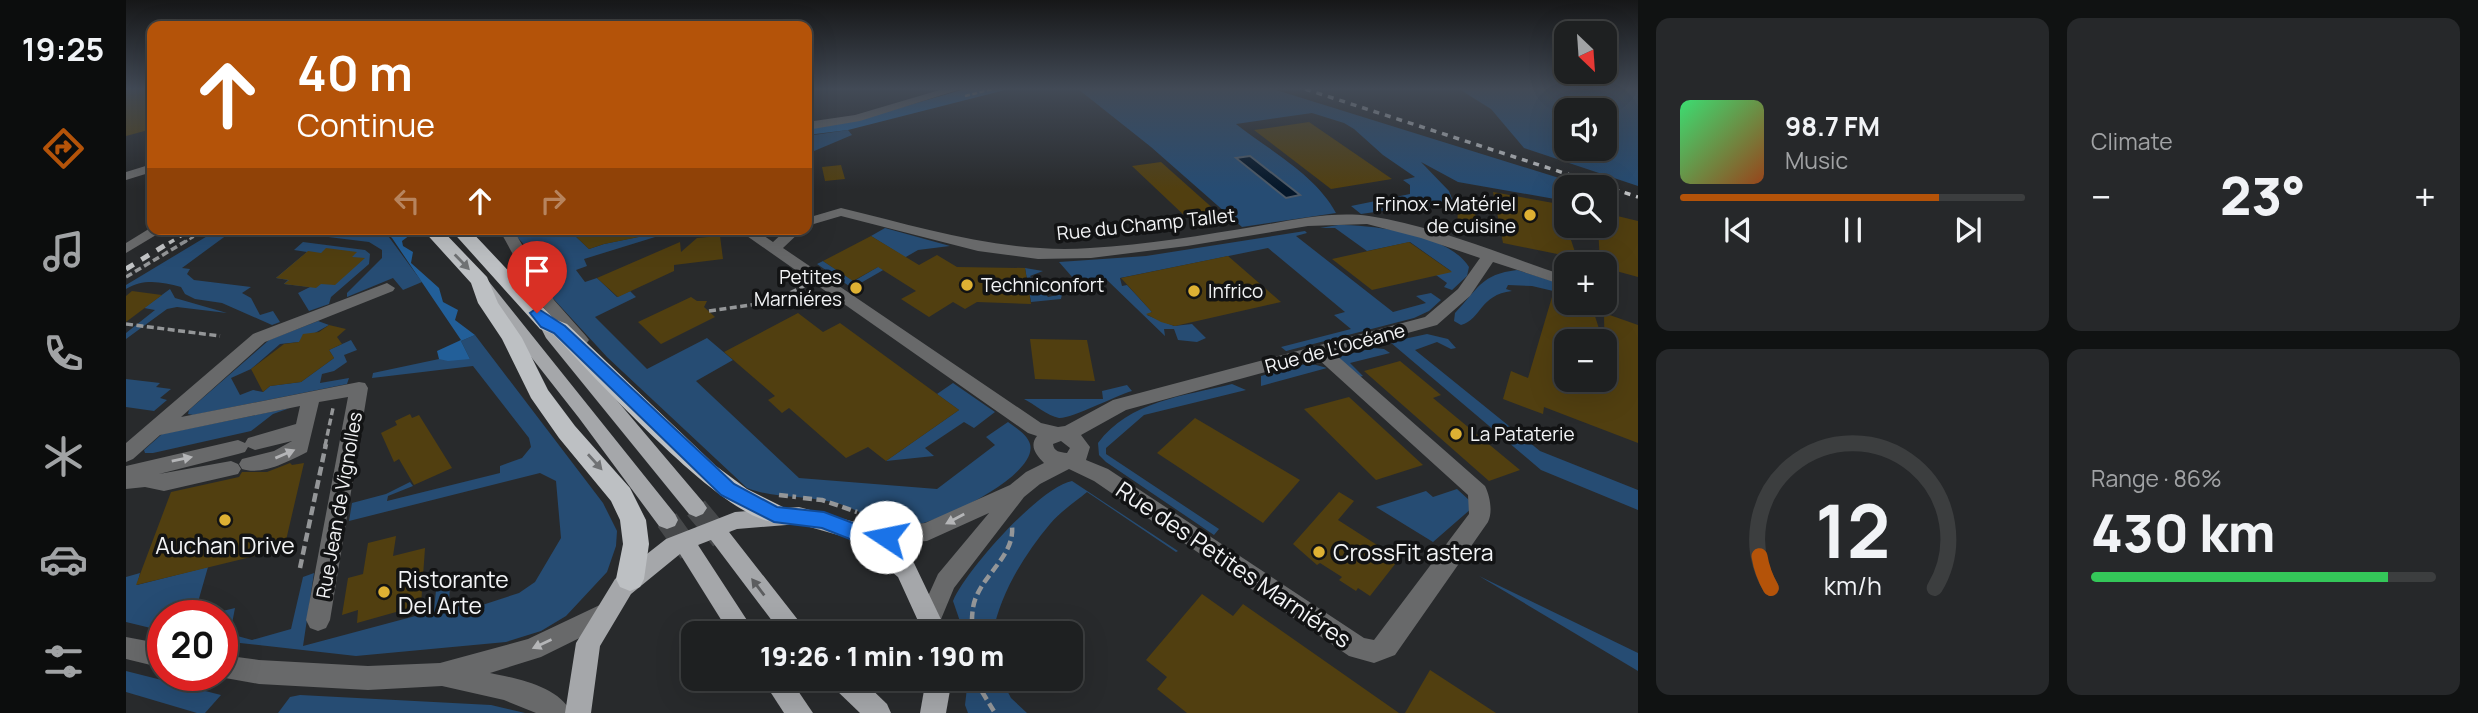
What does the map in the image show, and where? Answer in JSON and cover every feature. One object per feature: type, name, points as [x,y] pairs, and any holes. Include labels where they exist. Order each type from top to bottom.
[{"type":"highway","points":[[437,235],[480,281],[488,303],[512,338],[539,393],[621,495],[633,520],[636,544],[631,579]]},
{"type":"highway","points":[[465,235],[547,324],[560,330],[718,481],[738,496],[773,504]]},
{"type":"main road","points":[[480,281],[667,520]]},
{"type":"main road","points":[[547,324],[552,334],[696,508]]},
{"type":"main road","points":[[578,713],[582,668],[604,614],[631,579],[663,552],[702,530],[773,504],[824,520],[864,526],[904,569],[920,591],[932,621]]},
{"type":"main road","points":[[722,539],[787,621]]},
{"type":"main road","points":[[690,552],[735,621]]},
{"type":"main road","points":[[784,691],[800,713]]},
{"type":"main road","points":[[855,691],[878,713]]},
{"type":"main road","points":[[937,710],[938,691]]},
{"type":"street","points":[[812,125],[830,122]]},
{"type":"street","points":[[126,176],[147,170]]},
{"type":"street","name":"Rue du Champ Tallet","points":[[812,221],[841,212],[978,247],[1038,254],[1091,253],[1187,242],[1308,222],[1367,220],[1426,235],[1489,256]]},
{"type":"street","points":[[126,250],[150,235]]},
{"type":"street","points":[[509,235],[547,302],[617,386]]},
{"type":"street","name":"Rue des Petites Marniéres","points":[[753,235],[1358,648],[1374,652],[1386,647],[1480,516],[1478,492],[1322,352]]},
{"type":"street","points":[[773,249],[789,235]]},
{"type":"street","points":[[1489,256],[1554,277]]},
{"type":"street","name":"Rue de L'Océane","points":[[864,526],[927,532],[1025,485],[1061,444],[1105,411],[1432,321],[1469,287],[1489,256]]},
{"type":"street","name":"Rue Jean de Vignolles","points":[[126,454],[258,338],[387,288]]},
{"type":"street","points":[[551,409],[565,387]]},
{"type":"street","name":"Rue Jean de Vignolles","points":[[155,429],[359,388],[318,620]]},
{"type":"street","points":[[126,481],[145,479],[164,483],[278,458],[300,447],[311,397]]},
{"type":"street","points":[[126,474],[286,436],[305,428]]},
{"type":"street","points":[[935,621],[945,583],[1025,485]]},
{"type":"street","points":[[238,669],[368,678],[440,675],[532,649],[604,614]]},
{"type":"street","points":[[126,648],[147,653]]},
{"type":"street","points":[[440,675],[517,691],[558,713]]},
{"type":"path","points":[[126,277],[197,235]]},
{"type":"path","points":[[709,311],[772,302],[816,279]]},
{"type":"path","points":[[126,324],[220,336]]},
{"type":"path","points":[[300,568],[337,392]]},
{"type":"path","points":[[773,504],[822,500],[864,526]]},
{"type":"path","points":[[972,621],[973,603],[978,591],[1015,533],[1002,515]]},
{"type":"path","points":[[982,691],[995,713]]},
{"type":"shaded area","points":[[847,122],[878,122],[848,130],[812,134],[812,128]]},
{"type":"shaded area","points":[[1120,122],[1248,122],[1236,124],[1304,175],[1317,187],[1336,213],[1242,227]]},
{"type":"shaded area","points":[[1342,122],[1380,122],[1554,176],[1554,199],[1458,182],[1421,162],[1449,191],[1453,201],[1361,214],[1351,206],[1410,194],[1410,185],[1403,180],[1415,177],[1383,155],[1354,129]]},
{"type":"shaded area","points":[[1502,122],[1554,122],[1554,158],[1524,148]]},
{"type":"shaded area","points":[[1617,122],[1638,122],[1638,186],[1617,179],[1617,175],[1605,175],[1563,161],[1617,161]]},
{"type":"shaded area","points":[[848,130],[852,135],[812,152],[812,135]]},
{"type":"shaded area","points":[[1250,156],[1300,195],[1286,198],[1236,158]]},
{"type":"shaded area","points":[[1338,225],[1371,227],[1428,239],[1459,256],[1469,267],[1467,276],[1452,290],[1444,287],[1447,283],[1436,275],[1451,271],[1410,242],[1367,251],[1335,228],[1320,228]]},
{"type":"shaded area","points":[[885,228],[950,246],[918,250],[852,288],[817,264],[823,261],[854,281],[900,254],[871,236]]},
{"type":"shaded area","points":[[1305,231],[1307,233],[1296,236],[1393,312],[1426,303],[1416,296],[1431,293],[1441,300],[1429,311],[1414,318],[1286,351],[1281,347],[1351,329],[1334,315],[1345,312],[1268,248],[1120,278],[1122,286],[1127,285],[1152,312],[1147,315],[1174,326],[1192,324],[1206,338],[1197,342],[1178,340],[1174,329],[1164,329],[1165,336],[1107,280],[1080,286],[1059,262],[1146,256]]},
{"type":"shaded area","points":[[209,235],[227,235],[182,268],[190,269],[187,274],[194,280],[251,287],[242,293],[251,298],[260,315],[273,311],[280,322],[272,325],[222,303],[195,299],[185,294],[181,287],[146,282],[126,289],[126,285]]},
{"type":"shaded area","points":[[312,235],[387,235],[422,282],[403,290],[393,278],[347,297],[347,293],[382,258],[382,250],[369,242]]},
{"type":"shaded area","points":[[389,235],[410,235],[402,241],[403,246],[413,252],[411,263],[439,288],[443,302],[458,310],[455,320],[475,335],[461,341],[470,359],[439,359],[437,351],[461,340]]},
{"type":"shaded area","points":[[515,235],[574,235],[589,249],[648,235],[662,235],[584,259],[587,266],[576,270],[585,282],[597,278],[617,297],[630,291],[636,297],[595,317],[647,369],[707,338],[733,360],[696,381],[799,478],[937,489],[995,445],[986,437],[1008,422],[1029,440],[1028,457],[1019,470],[982,497],[940,517],[908,526],[890,524],[837,503],[769,494],[747,488],[607,357],[550,295],[540,268]]},
{"type":"shaded area","points":[[303,242],[365,250],[370,254],[369,264],[331,297],[329,304],[309,311],[298,293],[310,287],[284,284],[288,280],[276,278],[307,252],[294,250]]},
{"type":"shaded area","points":[[1025,268],[1043,271],[1030,276],[1048,297],[1062,294],[1061,299],[1031,302]]},
{"type":"shaded area","points":[[1517,270],[1554,281],[1554,291],[1532,286],[1508,285],[1506,289],[1512,291],[1493,297],[1468,322],[1461,325],[1454,321],[1455,313],[1481,284],[1505,272]]},
{"type":"shaded area","points":[[170,289],[175,298],[227,313],[177,307],[167,309],[126,339],[126,333],[155,310],[144,308]]},
{"type":"shaded area","points":[[318,321],[329,325],[299,342],[280,344],[251,369],[231,378],[240,395],[253,390],[263,392],[270,386],[301,382],[334,358],[329,350],[351,340],[357,350],[344,355],[347,362],[334,371],[322,374],[320,383],[349,378],[347,384],[188,414],[189,410],[269,340]]},
{"type":"shaded area","points":[[1427,334],[1448,339],[1456,348],[1451,349],[1437,342],[1415,350],[1540,451],[1638,490],[1638,510],[1541,470],[1390,342]]},
{"type":"shaded area","points":[[475,335],[603,503],[617,531],[616,546],[607,572],[566,616],[541,631],[506,642],[356,656],[238,643],[238,636],[252,640],[291,629],[303,577],[314,573],[303,646],[434,611],[436,590],[450,586],[449,601],[470,609],[519,593],[535,582],[561,538],[556,481],[540,473],[349,521],[352,503],[386,494],[410,482],[413,486],[388,496],[387,501],[500,473],[500,466],[522,458],[531,447],[529,438],[473,366],[372,378],[373,373],[439,359],[470,359],[461,341]]},
{"type":"shaded area","points":[[1373,348],[1384,349],[1390,353],[1350,363],[1363,376],[1352,379],[1330,359]]},
{"type":"shaded area","points":[[1309,363],[1327,368],[1261,386],[1261,376]]},
{"type":"shaded area","points":[[126,379],[160,383],[156,387],[171,389],[160,398],[167,400],[154,411],[126,407]]},
{"type":"shaded area","points":[[953,383],[995,412],[974,428],[964,422],[925,448],[934,456],[886,461],[959,410],[937,394]]},
{"type":"shaded area","points":[[1232,384],[1246,390],[1144,415],[1106,448],[1106,454],[1219,529],[1214,535],[1106,462],[1099,455],[1098,443],[1111,429],[1141,409]]},
{"type":"shaded area","points":[[1127,385],[1132,391],[1059,418],[1024,399],[1103,399],[1102,391]]},
{"type":"shaded area","points":[[290,408],[273,414],[251,431],[153,453],[145,453],[144,450],[162,434]]},
{"type":"shaded area","points":[[1072,481],[1178,551],[1087,492],[1063,511],[1040,536],[1014,576],[995,621],[960,621],[953,601],[973,570],[1024,513],[1058,487]]},
{"type":"shaded area","points":[[1457,489],[1469,500],[1472,508],[1433,542],[1376,507],[1426,491],[1433,497]]},
{"type":"shaded area","points":[[208,567],[199,600],[147,600],[147,627],[126,622],[126,577],[140,573],[137,585]]},
{"type":"shaded area","points":[[1479,576],[1638,653],[1638,671]]},
{"type":"shaded area","points":[[126,671],[147,676],[147,691],[205,691],[221,695],[205,713],[197,713],[126,692]]},
{"type":"shaded area","points":[[967,691],[1007,691],[1027,713],[968,713],[965,705]]},
{"type":"shaded area","points":[[300,695],[491,705],[525,713],[278,713],[290,697]]},
{"type":"building","points":[[126,122],[147,122],[147,130],[126,136]]},
{"type":"building","points":[[1309,122],[1392,179],[1331,189],[1254,130]]},
{"type":"building","points":[[1161,162],[1217,212],[1187,218],[1132,166]]},
{"type":"building","points":[[841,165],[845,179],[825,181],[822,167]]},
{"type":"building","name":"Frinox - Matériel de cuisine","points":[[1493,192],[1554,203],[1554,238],[1570,238],[1575,252],[1554,253],[1503,243]]},
{"type":"building","points":[[1458,208],[1475,209],[1477,234],[1457,231]]},
{"type":"building","points":[[1617,216],[1638,221],[1638,277],[1617,271],[1617,252],[1599,252],[1599,238],[1617,238]]},
{"type":"building","points":[[574,235],[644,235],[604,244],[589,249]]},
{"type":"building","points":[[720,236],[723,259],[674,265],[674,271],[618,297],[597,278],[680,242],[681,252],[697,238]]},
{"type":"building","name":"Techniconfort","points":[[871,236],[919,265],[937,255],[957,267],[1025,268],[1031,304],[977,302],[965,309],[953,302],[929,317],[901,299],[916,291],[878,267],[853,281],[823,261]]},
{"type":"building","points":[[1409,242],[1452,272],[1372,290],[1332,259]]},
{"type":"building","points":[[326,248],[357,252],[352,257],[365,258],[335,285],[321,284],[316,288],[284,284],[289,280],[276,278],[308,251],[321,253]]},
{"type":"building","name":"Infrico","points":[[1228,256],[1281,302],[1175,326],[1146,314],[1152,312],[1121,278]]},
{"type":"building","points":[[132,291],[162,295],[126,322],[126,296]]},
{"type":"building","points":[[691,297],[697,301],[707,301],[704,307],[715,317],[661,344],[638,322]]},
{"type":"building","points":[[1552,297],[1554,315],[1595,315],[1599,329],[1554,329],[1554,392],[1617,392],[1617,329],[1604,329],[1604,315],[1638,325],[1638,443],[1544,407],[1543,414],[1503,399],[1511,371],[1528,378]]},
{"type":"building","points":[[798,313],[823,332],[840,323],[959,410],[886,461],[868,447],[846,458],[789,408],[782,413],[768,400],[775,396],[724,352]]},
{"type":"building","points":[[329,325],[346,329],[337,337],[342,344],[329,350],[334,358],[301,382],[270,386],[263,392],[251,369],[284,344],[299,342],[303,334],[319,332]]},
{"type":"building","points":[[1030,339],[1087,340],[1095,381],[1035,379]]},
{"type":"building","name":"La Pataterie","points":[[1400,361],[1441,395],[1433,398],[1520,470],[1489,481],[1364,371]]},
{"type":"building","points":[[1349,397],[1423,465],[1376,480],[1304,409]]},
{"type":"building","points":[[410,414],[412,418],[419,415],[452,468],[414,485],[399,459],[394,462],[381,433],[397,425],[395,421]]},
{"type":"building","points":[[1195,418],[1300,480],[1263,523],[1157,453]]},
{"type":"building","name":"Auchan Drive","points":[[290,463],[304,463],[284,549],[136,585],[171,492],[239,477],[242,472],[267,472]]},
{"type":"building","points":[[1339,492],[1354,501],[1338,520],[1399,559],[1370,596],[1339,580],[1342,577],[1320,563],[1317,565],[1293,544]]},
{"type":"building","name":"Ristorante Del Arte","points":[[396,536],[393,556],[425,548],[421,605],[357,623],[358,610],[342,615],[348,578],[363,574],[368,543]]},
{"type":"building","points":[[1202,594],[1233,616],[1243,604],[1399,713],[1187,713],[1157,689],[1167,677],[1146,660]]},
{"type":"building","points":[[1430,670],[1496,713],[1405,713]]},
{"type":"tunnel","points":[[696,508],[722,539]]},
{"type":"tunnel","points":[[667,520],[690,552]]},
{"type":"railway","points":[[1408,122],[1638,197]]},
{"type":"railway","points":[[169,243],[182,235]]},
{"type":"railway","points":[[126,269],[172,241]]},
{"type":"place","name":"Frinox - Matériel de cuisine","points":[[1530,215]]},
{"type":"place","name":"Techniconfort","points":[[967,285]]},
{"type":"place","name":"Petites Marniéres","points":[[856,288]]},
{"type":"place","name":"Infrico","points":[[1194,291]]},
{"type":"place","name":"La Pataterie","points":[[1456,434]]},
{"type":"place","name":"Auchan Drive","points":[[225,520]]},
{"type":"place","name":"CrossFit astera","points":[[1319,552]]},
{"type":"place","name":"Ristorante Del Arte","points":[[384,592]]},
{"type":"route","points":[[537,313],[547,324],[560,330],[707,473],[728,489],[774,514],[824,520],[865,537],[886,537]]}]
